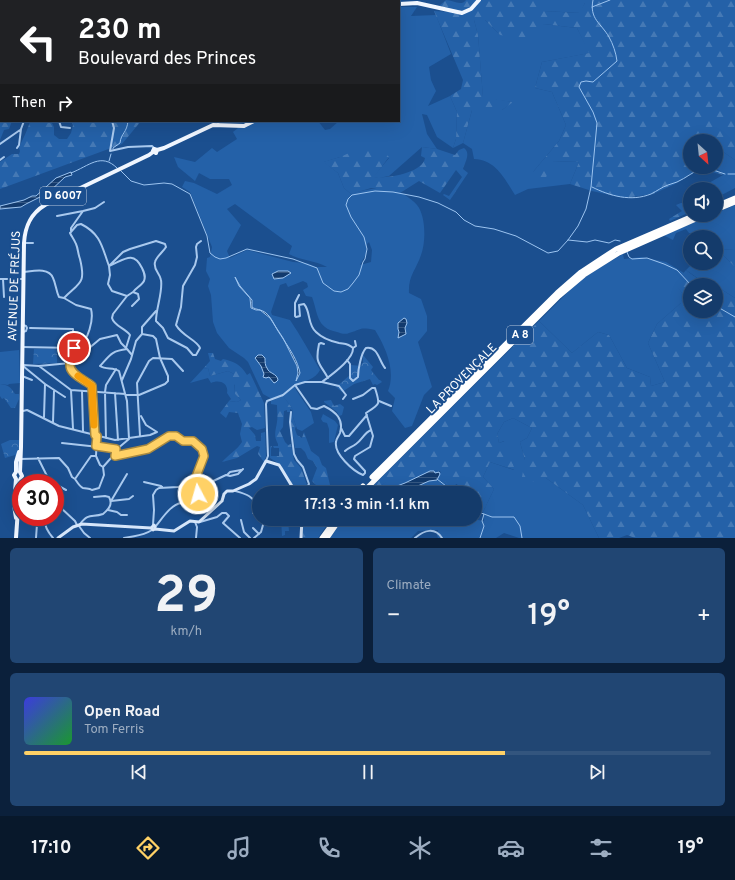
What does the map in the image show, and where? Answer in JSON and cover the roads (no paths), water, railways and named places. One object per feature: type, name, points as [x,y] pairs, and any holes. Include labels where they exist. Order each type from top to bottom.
[{"type":"highway","points":[[723,203],[735,198]]},
{"type":"highway","points":[[723,207],[735,202]]},
{"type":"highway","name":"LA PROVENÇALE","points":[[364,486],[551,298],[582,272],[622,247],[683,220]]},
{"type":"highway","name":"LA PROVENÇALE","points":[[369,486],[559,296],[584,275],[619,253],[689,222]]},
{"type":"highway","points":[[322,538],[331,526]]},
{"type":"highway","points":[[327,538],[335,526]]},
{"type":"main road","points":[[400,4],[425,2],[462,12],[468,11],[479,0]]},
{"type":"main road","name":"AVENUE DE FRÉJUS","points":[[18,472],[22,376],[24,243],[27,226],[31,218],[37,210],[50,202],[123,168],[149,155],[155,150],[164,148],[210,126],[218,123],[244,126],[252,122]]},
{"type":"main road","points":[[16,538],[17,526]]},
{"type":"street","points":[[17,148],[24,122]]},
{"type":"street","points":[[59,122],[61,127],[70,128]]},
{"type":"street","points":[[112,122],[114,128],[110,151],[128,147],[152,146],[155,150]]},
{"type":"street","points":[[0,144],[21,129]]},
{"type":"street","points":[[0,160],[4,157]]},
{"type":"street","points":[[57,216],[95,208],[104,202]]},
{"type":"street","points":[[64,298],[80,284],[83,276],[77,245],[70,233],[71,228],[82,211]]},
{"type":"street","points":[[70,233],[77,225],[81,224],[101,241],[109,266],[110,275],[108,284],[112,291],[127,296]]},
{"type":"street","points":[[109,266],[122,252],[156,241],[165,244],[166,247],[155,260],[154,266],[162,280],[160,298],[156,311],[156,321],[163,328],[168,338],[187,348],[193,355],[196,355],[200,348],[199,345],[183,334],[176,325],[181,307],[183,286],[195,265],[198,253],[196,247],[201,241]]},
{"type":"street","points":[[24,243],[33,243]]},
{"type":"street","points":[[109,266],[131,258],[138,262],[145,274],[144,282],[127,296],[113,314],[112,318],[115,323],[130,335],[127,349]]},
{"type":"street","points":[[24,272],[49,272],[53,277],[58,295],[61,298],[64,298],[76,305],[91,309],[92,311],[88,336],[79,347]]},
{"type":"street","points":[[0,279],[24,279]]},
{"type":"street","points":[[3,279],[4,297]]},
{"type":"street","points":[[132,306],[139,299],[138,294],[133,292]]},
{"type":"street","points":[[300,295],[295,302],[296,317],[300,316],[300,305],[304,304],[307,310],[310,326],[314,331],[322,337],[340,343],[349,344],[353,348]]},
{"type":"street","points":[[121,381],[136,341],[142,334],[142,327],[156,311]]},
{"type":"street","points":[[19,459],[59,458],[81,487],[92,490],[99,488],[104,475],[102,467],[96,456],[92,386],[71,370],[70,363],[74,348],[73,329],[29,328],[23,325]]},
{"type":"street","points":[[23,332],[29,328]]},
{"type":"street","points":[[39,366],[71,390],[139,395],[165,384],[168,381],[168,376],[160,358],[156,339],[153,336],[142,334]]},
{"type":"street","points":[[22,348],[79,347],[88,349],[100,339],[117,335],[121,343],[132,355]]},
{"type":"street","points":[[322,382],[353,353],[353,348],[356,346],[355,341]]},
{"type":"street","points":[[324,344],[319,344],[316,358],[328,378]]},
{"type":"street","points":[[347,360],[350,364],[350,378],[353,381],[358,377],[362,353],[366,348],[371,347],[375,350],[385,368]]},
{"type":"street","points":[[127,349],[115,351],[110,354],[100,366],[102,368],[116,369],[119,371],[127,401],[129,439]]},
{"type":"street","points":[[140,436],[139,395],[137,383],[149,361],[153,358],[172,359],[183,371]]},
{"type":"street","points":[[22,365],[39,366],[70,363]]},
{"type":"street","points":[[22,365],[54,391],[65,397]]},
{"type":"street","points":[[106,438],[106,385],[116,369]]},
{"type":"street","points":[[22,376],[32,380]]},
{"type":"street","points":[[233,491],[256,479],[268,456],[266,404],[269,400],[283,395],[295,385],[305,382],[322,382],[339,386],[346,395],[343,399]]},
{"type":"street","points":[[44,418],[45,384]]},
{"type":"street","points":[[295,385],[311,408],[317,409],[324,406],[338,415],[341,422],[341,428],[336,440],[338,453],[342,459],[362,475],[365,473],[364,470],[354,459],[355,456],[370,447],[373,436],[367,415]]},
{"type":"street","points":[[341,428],[346,436],[349,436],[367,415],[366,413],[378,406],[379,401],[375,388],[372,388],[363,395],[353,398]]},
{"type":"street","points":[[71,390],[73,429]]},
{"type":"street","points":[[82,390],[83,431]]},
{"type":"street","points":[[53,422],[54,391]]},
{"type":"street","points":[[115,393],[118,440]]},
{"type":"street","points":[[379,401],[391,406]]},
{"type":"street","points":[[21,411],[27,410],[59,426],[118,440],[150,435],[157,432],[146,425],[140,415]]},
{"type":"street","points":[[291,412],[290,422],[294,454],[303,467],[309,484],[308,486]]},
{"type":"street","points":[[345,451],[357,444],[364,435],[371,430]]},
{"type":"street","points":[[102,467],[115,456],[148,449],[169,436],[176,436],[183,441],[193,441],[202,449],[204,456],[194,482]]},
{"type":"street","points":[[115,456],[116,449],[129,439]]},
{"type":"street","points":[[62,443],[116,449]]},
{"type":"street","points":[[75,479],[86,465],[89,458],[96,456]]},
{"type":"street","points":[[38,458],[46,474]]},
{"type":"street","points":[[266,461],[278,465],[292,486]]},
{"type":"street","points":[[144,482],[162,487],[175,488],[194,482],[199,485],[209,483],[230,472],[242,469]]},
{"type":"street","points":[[60,538],[91,515],[101,515],[108,510],[111,501],[127,474]]},
{"type":"street","points":[[124,538],[134,535],[144,535],[153,528],[176,504],[182,503],[194,505],[199,503],[199,485]]},
{"type":"street","points":[[153,528],[154,493],[157,488],[162,487]]},
{"type":"street","points":[[199,522],[222,501],[224,494],[227,491],[248,495],[252,498]]},
{"type":"street","points":[[94,497],[105,496],[109,497],[111,501]]},
{"type":"street","points":[[111,501],[129,499],[133,496]]},
{"type":"street","points":[[108,510],[117,512],[123,516],[127,515]]},
{"type":"street","points":[[64,512],[72,518],[90,538]]},
{"type":"street","points":[[78,524],[153,528],[165,531],[174,531],[190,521],[199,522],[217,517],[222,513],[226,513],[229,516],[223,523],[240,538]]},
{"type":"street","points":[[241,520],[244,532],[250,538]]},
{"type":"street","points":[[195,521],[197,527],[196,538]]},
{"type":"street","points":[[36,538],[37,526]]},
{"type":"street","points":[[45,526],[53,538]]},
{"type":"street","points":[[254,538],[261,532],[261,526]]},
{"type":"street","points":[[301,538],[302,526]]},
{"type":"street","points":[[253,528],[259,534]]},
{"type":"street","points":[[415,538],[419,534],[432,530],[438,532],[442,538]]},
{"type":"waterway","points":[[121,171],[131,181],[144,185],[164,183],[172,184],[190,194],[207,236],[210,253],[215,257],[220,259],[226,258],[247,249],[293,259],[317,268],[323,283],[334,291],[341,292],[348,289],[353,283],[359,275],[367,249],[364,237],[351,217],[346,205],[348,199],[352,195],[375,191],[393,192],[419,197],[438,203],[456,212],[464,220],[475,226],[494,229],[516,236],[548,253],[558,251],[578,226],[586,209],[591,187],[597,123],[593,112],[579,87],[581,82],[593,82],[617,61],[615,52],[606,32],[594,16],[592,6],[593,0]]},
{"type":"waterway","points":[[592,7],[610,0]]},
{"type":"waterway","points":[[113,149],[120,143],[128,122]]},
{"type":"waterway","points":[[109,161],[111,154]]},
{"type":"waterway","points":[[71,173],[89,164],[100,161],[111,163],[117,168]]},
{"type":"waterway","points":[[592,187],[613,195],[636,198],[651,194],[704,167],[725,174]]},
{"type":"waterway","points":[[728,174],[735,174]]},
{"type":"waterway","points":[[568,240],[587,242],[595,240],[609,243],[615,240],[620,241]]},
{"type":"waterway","points":[[627,252],[629,257],[632,259],[647,258],[664,264],[677,270],[684,278]]},
{"type":"waterway","points":[[723,310],[735,317]]},
{"type":"waterway","points":[[437,479],[446,486]]},
{"type":"waterway","points":[[482,513],[484,514],[482,521]]},
{"type":"waterway","points":[[484,514],[492,517],[514,517],[520,526],[522,538]]},
{"type":"waterway","points":[[480,538],[484,526],[482,521]]}]
